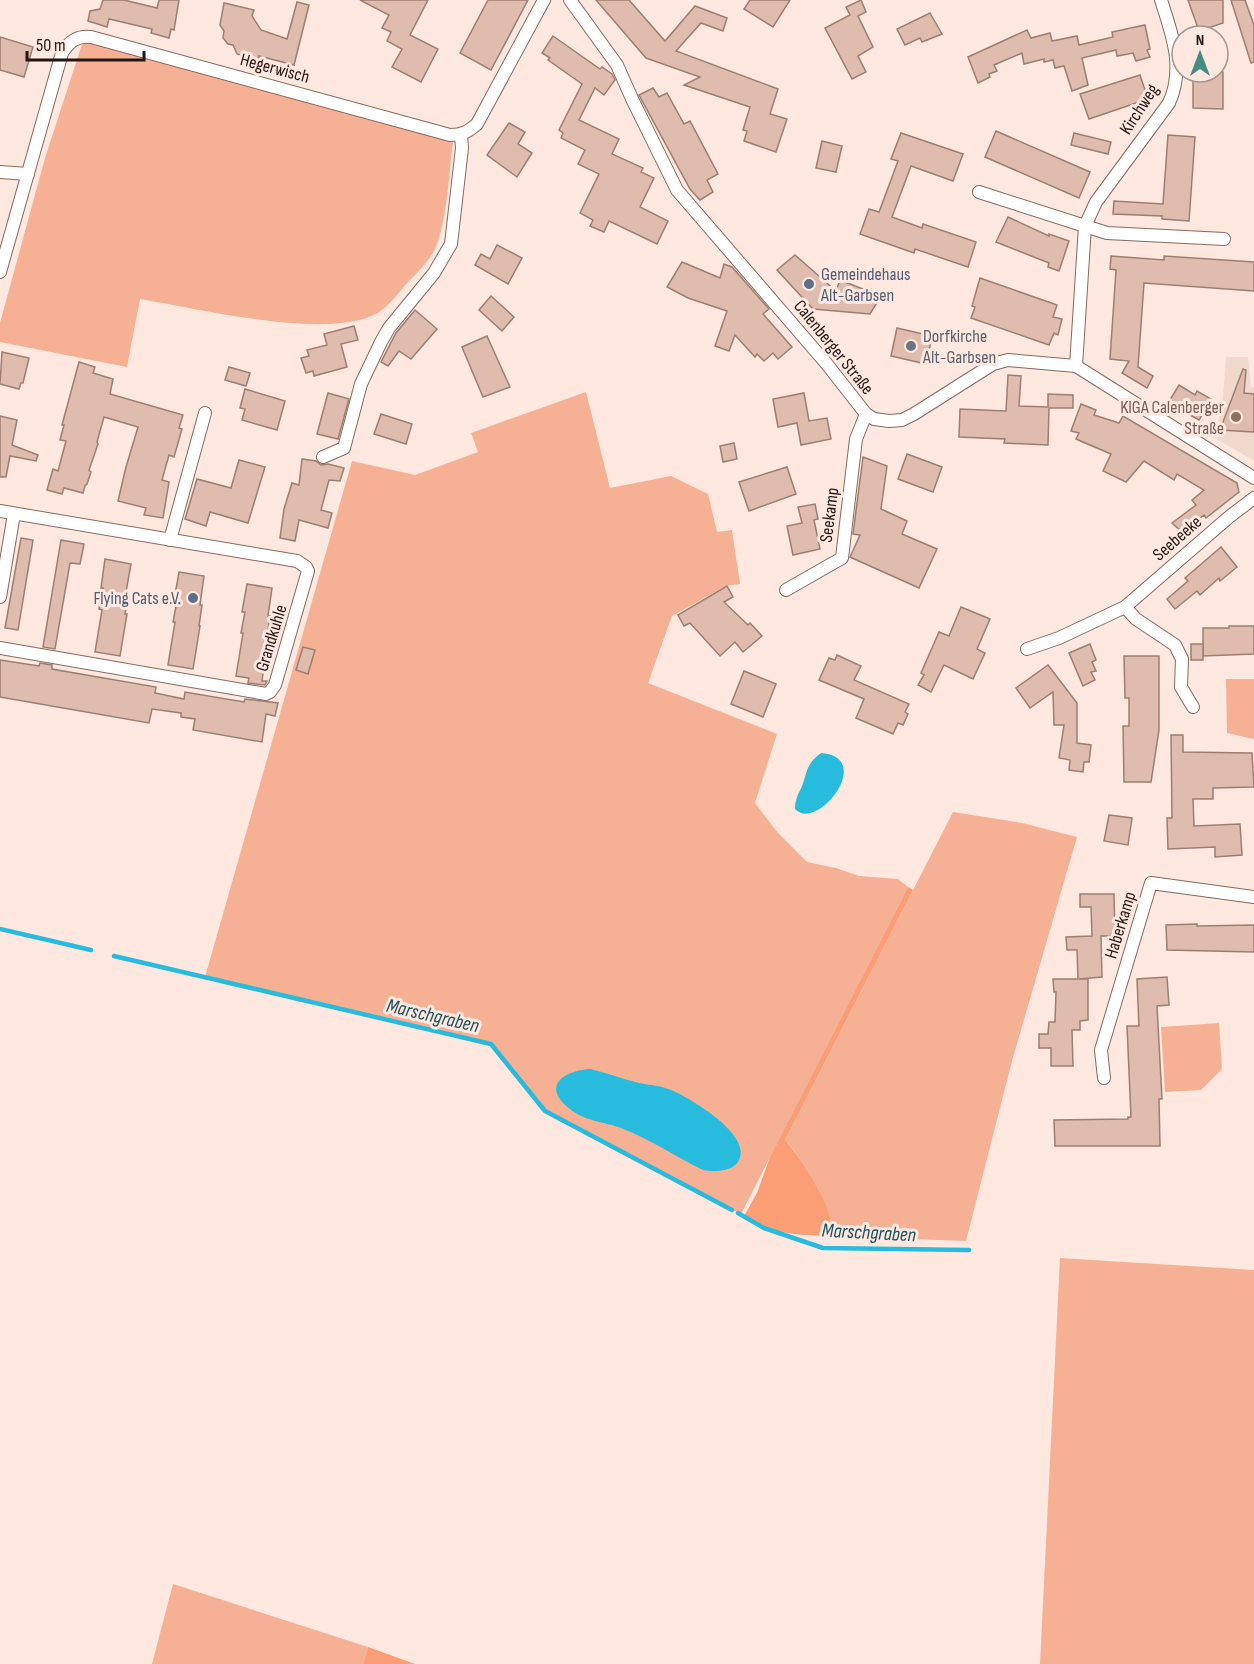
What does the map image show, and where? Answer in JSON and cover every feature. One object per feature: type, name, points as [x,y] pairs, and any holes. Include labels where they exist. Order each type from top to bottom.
[{"type":"street","points":[[323,457],[344,448],[362,384],[381,342],[389,327],[434,273],[451,244],[462,148],[461,135],[469,132],[477,124],[544,0]]},
{"type":"street","name":"Calenberger Straße","points":[[570,0],[618,65],[633,101],[677,190],[826,363],[866,414],[882,421],[902,420],[1001,361],[1076,366],[1254,478]]},
{"type":"street","name":"Kirchweg","points":[[1076,366],[1085,226],[1096,202],[1169,103],[1173,94],[1177,74],[1175,43],[1161,0]]},
{"type":"street","name":"Hegerwisch","points":[[0,272],[62,53],[74,40],[85,36],[269,84],[450,135],[461,135]]},
{"type":"street","points":[[0,172],[28,174]]},
{"type":"street","points":[[979,192],[1107,232],[1224,239]]},
{"type":"street","points":[[170,540],[204,413]]},
{"type":"street","name":"Seekamp","points":[[786,590],[842,558],[856,439],[866,414]]},
{"type":"street","name":"Seebeeke","points":[[1027,649],[1059,638],[1125,607],[1254,498]]},
{"type":"street","name":"Grandkuhle","points":[[0,511],[297,561],[308,571],[275,685],[266,694],[0,648]]},
{"type":"street","points":[[0,597],[14,514]]},
{"type":"street","points":[[1125,607],[1136,620],[1175,645],[1182,659],[1181,687],[1193,707]]},
{"type":"street","name":"Haberkamp","points":[[1104,1078],[1101,1050],[1151,883],[1254,897]]},
{"type":"shaded area","points":[[86,32],[453,142],[445,213],[432,255],[387,306],[379,312],[358,320],[330,324],[263,320],[140,299],[127,367],[0,342],[0,323],[45,158]]},
{"type":"shaded area","name":"KIGA Calenberger Straße","points":[[1226,357],[1248,357],[1251,387],[1254,387],[1254,461],[1215,438],[1223,397]]},
{"type":"shaded area","points":[[586,392],[610,488],[671,476],[708,494],[717,532],[732,530],[740,584],[726,586],[672,616],[648,683],[777,734],[755,803],[778,833],[807,862],[859,876],[898,879],[908,887],[741,1214],[545,1111],[491,1044],[205,977],[352,461],[415,475],[478,452],[471,433]]},
{"type":"shaded area","points":[[1226,679],[1254,679],[1254,739],[1227,733]]},
{"type":"shaded area","points":[[953,812],[1022,823],[1077,837],[1012,1061],[966,1241],[831,1236],[829,1213],[822,1195],[785,1140]]},
{"type":"shaded area","points":[[908,887],[913,890],[785,1140],[822,1195],[829,1213],[831,1236],[796,1234],[766,1227],[744,1216],[757,1193],[770,1157]]},
{"type":"shaded area","points":[[1219,1023],[1222,1069],[1201,1090],[1165,1092],[1161,1027]]},
{"type":"shaded area","points":[[1060,1258],[1254,1270],[1254,1664],[1040,1664]]},
{"type":"shaded area","points":[[173,1584],[368,1647],[363,1664],[152,1664]]},
{"type":"shaded area","points":[[368,1647],[415,1664],[363,1664]]},
{"type":"water","points":[[821,753],[837,758],[843,767],[843,779],[837,792],[827,803],[816,811],[805,814],[795,809],[796,800],[810,764]]},
{"type":"water","points":[[590,1069],[667,1089],[705,1109],[729,1130],[737,1141],[741,1152],[738,1162],[727,1169],[703,1170],[632,1132],[588,1119],[576,1113],[561,1101],[556,1087],[564,1076]]},
{"type":"building","points":[[103,0],[124,0],[157,8],[159,0],[179,0],[174,30],[171,29],[169,38],[151,33],[152,29],[109,19],[107,27],[88,21],[90,11],[100,9]]},
{"type":"building","points":[[360,0],[428,0],[410,35],[438,49],[421,82],[392,67],[402,49],[387,41],[391,32],[382,28],[389,15]]},
{"type":"building","points":[[488,0],[528,0],[491,70],[460,53]]},
{"type":"building","points":[[596,0],[629,0],[665,41],[695,6],[727,18],[723,31],[701,23],[676,51],[778,89],[770,114],[787,119],[776,152],[744,141],[747,131],[743,130],[750,107],[684,85],[700,77],[646,58]]},
{"type":"building","points":[[750,0],[790,0],[773,27],[744,9]]},
{"type":"building","points":[[861,0],[866,12],[858,16],[873,47],[858,56],[866,72],[852,79],[825,28],[850,15],[846,7]]},
{"type":"building","points":[[1188,0],[1223,0],[1223,23],[1197,24]]},
{"type":"building","points":[[1231,0],[1245,0],[1254,25],[1254,62],[1251,63]]},
{"type":"building","points":[[297,2],[309,5],[294,65],[259,56],[258,60],[237,54],[233,45],[228,44],[223,38],[224,31],[220,25],[224,3],[254,10],[252,16],[261,30],[287,39]]},
{"type":"building","points":[[930,13],[942,34],[922,42],[920,38],[905,45],[897,29]]},
{"type":"building","points":[[1145,25],[1150,49],[1147,50],[1150,57],[1136,61],[1133,53],[1117,56],[1116,50],[1082,58],[1088,85],[1072,91],[1064,66],[1055,68],[1053,60],[1044,62],[1044,59],[1024,64],[1022,53],[994,65],[997,71],[978,83],[968,57],[1027,30],[1031,38],[1050,33],[1052,41],[1077,36],[1079,45],[1113,37],[1112,32]]},
{"type":"building","points":[[553,36],[600,69],[602,67],[612,74],[615,80],[604,95],[595,88],[579,120],[619,139],[612,154],[643,168],[641,172],[654,178],[640,207],[668,221],[657,244],[609,221],[604,232],[590,226],[593,220],[580,213],[599,174],[578,164],[585,150],[561,138],[563,133],[559,130],[582,84],[548,60],[550,58],[542,53]]},
{"type":"building","points":[[0,37],[33,47],[24,77],[0,70]]},
{"type":"building","points":[[1140,75],[1148,99],[1089,119],[1080,94]]},
{"type":"building","points":[[1193,84],[1223,84],[1223,109],[1193,108]]},
{"type":"building","points":[[653,88],[659,97],[667,93],[684,124],[690,121],[718,174],[707,180],[713,192],[700,200],[690,189],[639,95]]},
{"type":"building","points":[[509,123],[525,132],[518,144],[532,153],[517,177],[487,155]]},
{"type":"building","points":[[996,131],[1090,172],[1079,198],[985,157]]},
{"type":"building","points":[[901,133],[963,154],[953,181],[911,166],[892,217],[922,228],[923,224],[976,242],[968,267],[915,249],[914,253],[860,234],[869,209],[879,212],[898,161],[891,159]]},
{"type":"building","points":[[1074,133],[1111,142],[1108,154],[1071,145]]},
{"type":"building","points":[[1168,135],[1195,137],[1189,221],[1162,219],[1162,216],[1113,214],[1114,201],[1163,204]]},
{"type":"building","points":[[822,141],[842,146],[836,172],[816,168]]},
{"type":"building","points":[[1008,217],[1049,236],[1049,234],[1069,241],[1059,271],[1048,267],[1049,263],[996,242]]},
{"type":"building","points":[[497,245],[522,258],[508,284],[475,265],[481,254],[490,259]]},
{"type":"building","name":"Gemeindehaus Alt-Garbsen","points":[[795,255],[836,291],[840,280],[881,296],[870,314],[813,309],[777,270]]},
{"type":"building","points":[[1111,256],[1164,260],[1164,256],[1254,262],[1254,291],[1144,283],[1138,367],[1153,376],[1147,388],[1122,373],[1129,361],[1110,359],[1116,270],[1110,269]]},
{"type":"building","points":[[682,262],[720,278],[724,264],[732,267],[769,309],[763,314],[792,347],[778,359],[773,353],[764,361],[757,354],[755,357],[735,335],[729,351],[715,346],[727,311],[688,298],[667,287]]},
{"type":"building","points":[[980,278],[1057,305],[1053,317],[1062,319],[1058,335],[1054,333],[1049,345],[971,318]]},
{"type":"building","points":[[491,296],[514,317],[502,331],[479,310]]},
{"type":"building","points":[[415,310],[437,329],[411,359],[399,351],[388,366],[381,362],[396,333]]},
{"type":"building","points":[[354,326],[358,340],[341,344],[347,367],[314,376],[313,371],[306,373],[301,358],[309,356],[307,350],[327,345],[324,334]]},
{"type":"building","name":"Dorfkirche Alt-Garbsen","points":[[897,328],[932,336],[926,364],[891,356]]},
{"type":"building","points":[[487,336],[510,387],[483,397],[462,347]]},
{"type":"building","points":[[2,352],[29,358],[23,383],[19,389],[0,384]]},
{"type":"building","points":[[79,362],[95,367],[93,373],[113,379],[110,394],[183,415],[179,428],[182,429],[174,457],[169,455],[162,480],[169,482],[163,518],[144,515],[146,508],[118,501],[138,427],[104,417],[89,470],[91,472],[83,493],[64,488],[62,494],[47,490],[53,469],[58,471],[66,441],[60,440],[64,425],[62,425]]},
{"type":"building","points":[[229,367],[250,373],[246,386],[225,380]]},
{"type":"building","points":[[1243,369],[1246,370],[1244,393],[1254,394],[1254,432],[1220,430]]},
{"type":"building","points":[[1008,375],[1021,376],[1019,406],[1048,407],[1048,394],[1073,395],[1073,408],[1049,408],[1048,445],[1004,443],[1005,439],[959,437],[960,409],[1006,411]]},
{"type":"building","points":[[1179,385],[1195,395],[1197,391],[1211,399],[1199,420],[1168,403]]},
{"type":"building","points":[[245,389],[285,401],[277,430],[242,420],[245,409],[240,408]]},
{"type":"building","points":[[328,393],[349,399],[338,439],[317,434]]},
{"type":"building","points":[[804,393],[809,421],[827,418],[831,439],[801,445],[797,423],[778,427],[773,399]]},
{"type":"building","points":[[1081,404],[1096,410],[1094,415],[1119,423],[1123,416],[1237,483],[1239,492],[1206,518],[1204,515],[1182,532],[1172,523],[1196,505],[1192,500],[1204,490],[1177,474],[1174,480],[1144,461],[1126,482],[1103,471],[1111,454],[1076,439],[1079,433],[1071,431]]},
{"type":"building","points":[[381,414],[412,424],[406,444],[374,434]]},
{"type":"building","points":[[0,416],[17,420],[12,445],[38,455],[36,461],[10,456],[6,477],[0,477]]},
{"type":"building","points":[[734,443],[737,459],[723,462],[720,446]]},
{"type":"building","points":[[907,454],[942,467],[933,492],[898,479]]},
{"type":"building","points":[[863,457],[887,466],[881,509],[907,521],[902,534],[937,549],[919,588],[850,557],[860,535],[853,534]]},
{"type":"building","points":[[302,459],[316,461],[321,465],[328,464],[344,468],[340,481],[329,480],[321,510],[332,513],[328,528],[299,520],[295,541],[280,538],[284,509],[292,483],[299,485]]},
{"type":"building","points":[[239,460],[265,467],[248,523],[210,512],[206,526],[185,519],[197,479],[231,488]]},
{"type":"building","points":[[787,467],[796,494],[749,511],[739,482]]},
{"type":"building","points":[[815,504],[818,519],[814,520],[820,549],[793,555],[787,526],[802,523],[798,507]]},
{"type":"building","points":[[21,538],[33,540],[18,630],[5,628]]},
{"type":"building","points":[[61,540],[84,544],[80,564],[70,563],[55,649],[43,647]]},
{"type":"building","points":[[1221,547],[1237,567],[1220,581],[1219,578],[1200,595],[1197,591],[1175,609],[1167,599],[1188,581],[1185,578]]},
{"type":"building","points":[[105,559],[131,564],[126,592],[129,592],[125,614],[127,614],[120,656],[95,652],[102,610],[99,609]]},
{"type":"building","points":[[179,572],[204,576],[200,626],[193,669],[168,665],[175,622],[173,622],[177,601],[174,600]]},
{"type":"building","points":[[247,584],[272,588],[262,681],[267,681],[265,685],[248,683],[249,678],[236,676],[243,633],[241,633],[245,612],[242,612]]},
{"type":"building","points":[[727,586],[733,597],[724,602],[762,636],[743,652],[735,642],[720,656],[690,623],[684,626],[678,615]]},
{"type":"building","points":[[961,607],[990,619],[977,649],[985,653],[973,679],[944,665],[931,692],[918,685],[924,675],[921,673],[939,632],[949,636]]},
{"type":"building","points":[[1229,626],[1254,626],[1254,654],[1203,656],[1203,628],[1229,628]]},
{"type":"building","points":[[1090,644],[1096,660],[1092,662],[1096,671],[1091,672],[1095,680],[1083,686],[1069,653]]},
{"type":"building","points":[[1191,644],[1203,644],[1203,660],[1191,660]]},
{"type":"building","points":[[303,647],[315,650],[308,674],[296,670]]},
{"type":"building","points":[[837,655],[861,666],[854,680],[909,704],[903,725],[898,723],[893,734],[856,718],[864,699],[819,680],[829,658],[835,660]]},
{"type":"building","points":[[1124,656],[1159,656],[1159,730],[1151,782],[1124,782],[1123,726],[1129,726],[1129,698],[1125,698]]},
{"type":"building","points":[[0,660],[39,666],[40,663],[52,665],[52,669],[156,687],[155,693],[184,699],[185,692],[244,702],[245,699],[278,703],[275,716],[266,714],[262,742],[193,730],[195,719],[181,717],[181,713],[152,709],[149,723],[0,697]]},
{"type":"building","points":[[1048,665],[1077,703],[1077,743],[1091,745],[1089,762],[1084,762],[1083,772],[1069,770],[1070,760],[1059,758],[1064,725],[1054,725],[1053,692],[1030,708],[1016,688]]},
{"type":"building","points":[[744,671],[776,684],[763,717],[731,704]]},
{"type":"building","points":[[1171,735],[1183,735],[1183,752],[1252,753],[1254,787],[1213,788],[1213,799],[1193,799],[1194,826],[1240,824],[1242,855],[1215,857],[1215,847],[1168,849],[1167,818],[1172,818]]},
{"type":"building","points":[[1109,815],[1132,818],[1128,845],[1104,841]]},
{"type":"building","points":[[1080,894],[1114,894],[1115,936],[1101,936],[1102,977],[1079,979],[1088,979],[1088,1020],[1080,1021],[1080,1030],[1072,1030],[1073,1066],[1051,1066],[1051,1048],[1039,1048],[1039,1034],[1048,1034],[1049,1022],[1055,1022],[1056,992],[1054,992],[1053,979],[1078,979],[1077,950],[1067,950],[1066,937],[1092,936],[1091,907],[1080,907]]},
{"type":"building","points":[[1197,924],[1197,926],[1254,925],[1254,952],[1167,950],[1166,925]]},
{"type":"building","points":[[1167,977],[1169,1005],[1157,1006],[1162,1099],[1159,1099],[1160,1146],[1055,1146],[1054,1120],[1128,1119],[1131,1117],[1127,1026],[1139,1026],[1137,979]]},
{"type":"waterway","name":"Marschgraben","points":[[0,929],[91,950]]},
{"type":"waterway","name":"Marschgraben","points":[[114,956],[491,1044],[545,1111],[732,1210]]},
{"type":"waterway","name":"Marschgraben","points":[[738,1213],[764,1228],[823,1248],[969,1250]]},
{"type":"place","name":"Gemeindehaus Alt-Garbsen","points":[[809,284]]},
{"type":"place","name":"Dorfkirche Alt-Garbsen","points":[[911,346]]},
{"type":"place","name":"KIGA Calenberger Straße","points":[[1236,417]]},
{"type":"place","name":"Flying Cats e.V.","points":[[193,598]]}]
